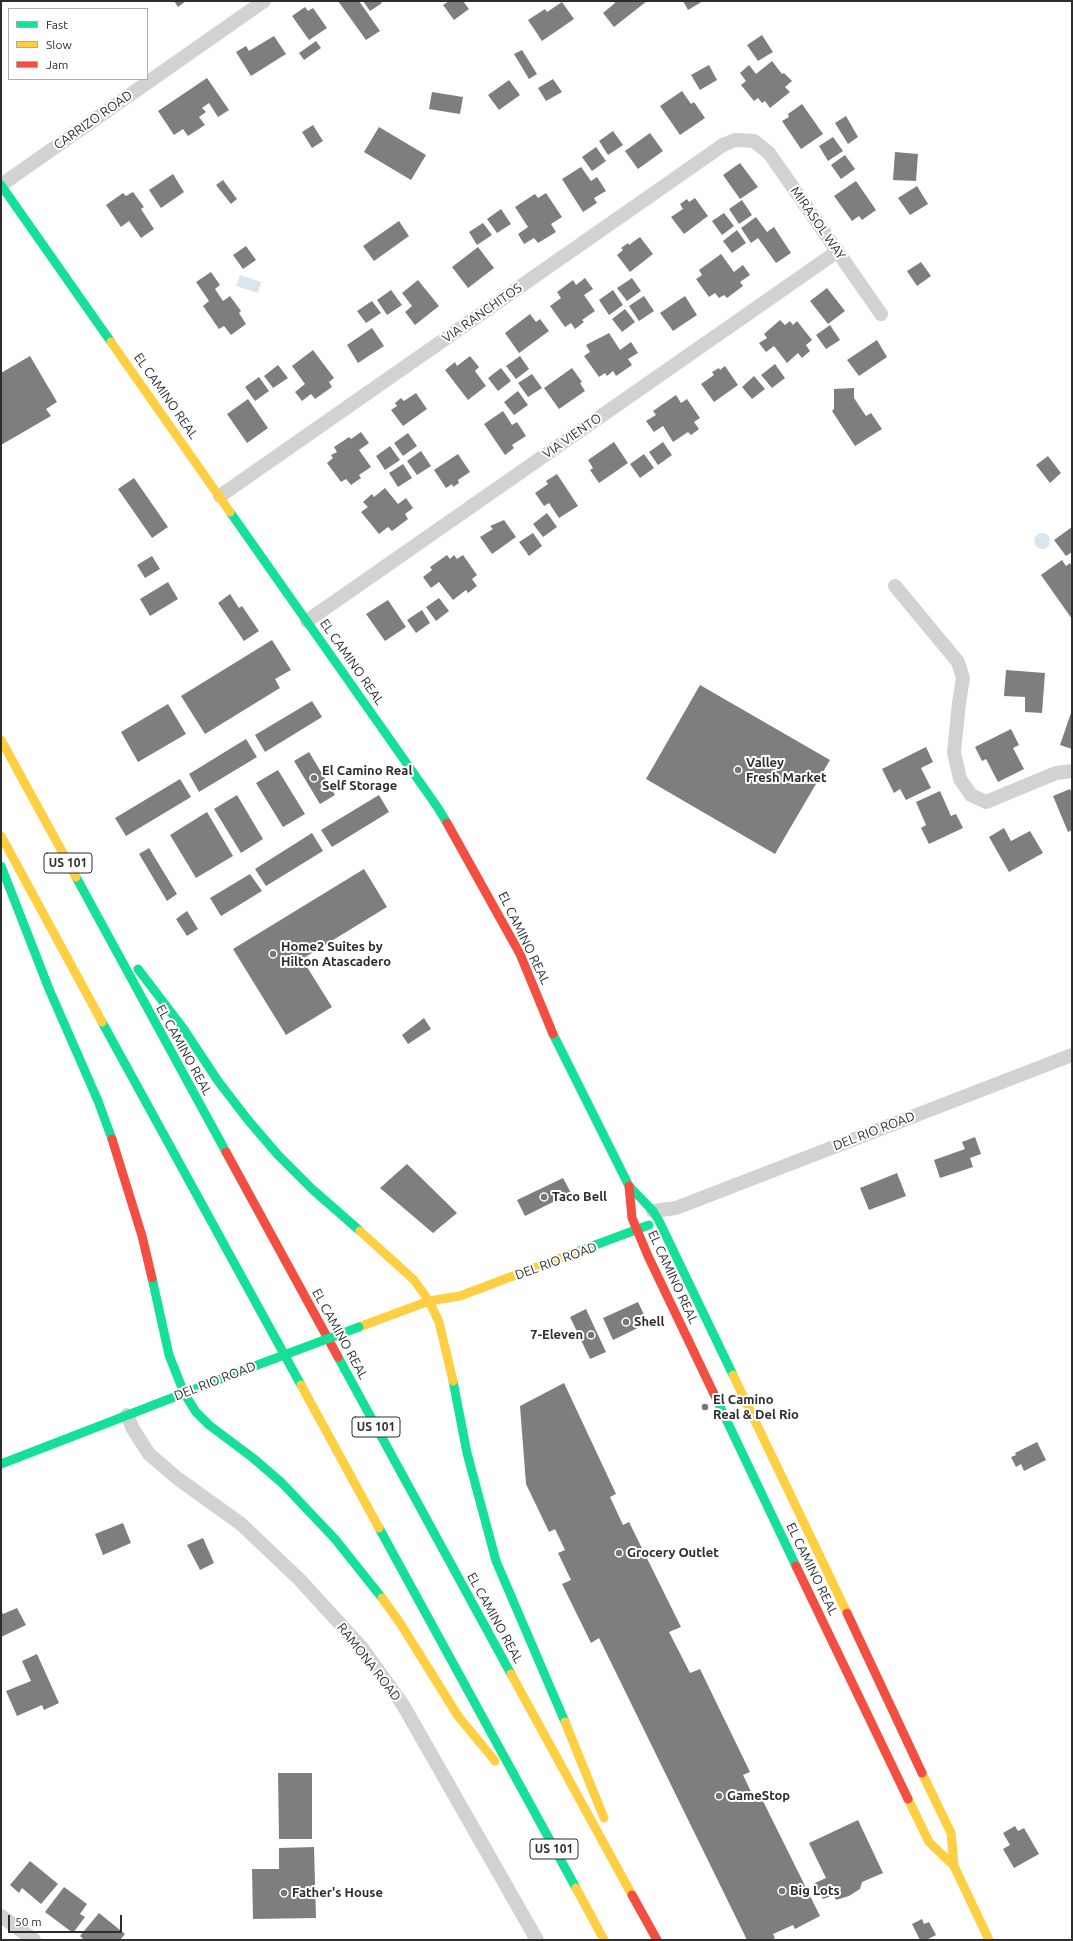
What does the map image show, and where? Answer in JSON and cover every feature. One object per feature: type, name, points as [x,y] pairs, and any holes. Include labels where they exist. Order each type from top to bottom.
[{"type":"main road","name":"EL CAMINO REAL","points":[[1,185],[438,808],[484,887],[520,954],[556,1042],[586,1098],[642,1217],[897,1718],[951,1833],[954,1866],[989,1940]]},
{"type":"main road","name":"EL CAMINO REAL","points":[[1,740],[657,1940]]},
{"type":"main road","name":"US 101","points":[[1,836],[604,1940]]},
{"type":"main road","points":[[1,866],[49,989],[98,1101],[116,1151],[142,1236],[169,1355],[184,1393],[196,1412],[209,1425],[253,1458],[282,1483],[335,1539],[396,1618],[458,1716],[528,1801]]},
{"type":"main road","points":[[95,914],[183,1028],[218,1081],[278,1155],[312,1189],[393,1259],[414,1280],[429,1301],[439,1322],[446,1347],[468,1460],[496,1561],[546,1676],[606,1823]]},
{"type":"main road","name":"EL CAMINO REAL","points":[[628,1186],[642,1217],[637,1230],[929,1842],[954,1866]]},
{"type":"main road","name":"DEL RIO ROAD","points":[[1,1464],[252,1367],[429,1301],[460,1296],[637,1230],[642,1217]]},
{"type":"main road","name":"DEL RIO ROAD","points":[[429,1301],[448,1289]]},
{"type":"main road","points":[[612,1838],[641,1912]]},
{"type":"street","name":"CARRIZO ROAD","points":[[1,185],[264,1]]},
{"type":"street","name":"VIA RANCHITOS","points":[[220,496],[723,145],[735,140],[748,140]]},
{"type":"street","name":"MIRASOL WAY","points":[[748,140],[760,144],[769,153],[881,314]]},
{"type":"street","name":"VIA VIENTO","points":[[307,621],[838,251]]},
{"type":"street","points":[[895,586],[958,662],[963,678],[958,703],[954,752],[960,779],[970,796],[986,802],[1056,773],[1072,771]]},
{"type":"street","name":"DEL RIO ROAD","points":[[642,1217],[676,1208],[1072,1055]]},
{"type":"street","name":"RAMONA ROAD","points":[[127,1415],[133,1429],[149,1454],[177,1478],[241,1524],[300,1580],[362,1648],[402,1705],[537,1940]]},
{"type":"street","points":[[1,1916],[34,1940]]},
{"type":"shaded area","points":[[240,275],[261,282],[258,293],[236,286]]},
{"type":"shaded area","points":[[1042,533],[1048,535],[1050,541],[1048,547],[1042,549],[1036,547],[1034,541],[1036,535]]},
{"type":"building","points":[[174,1],[186,1],[178,7]]},
{"type":"building","points":[[338,1],[359,1],[380,31],[366,40]]},
{"type":"building","points":[[363,1],[380,1],[382,3],[370,11]]},
{"type":"building","points":[[449,1],[463,1],[469,9],[454,20],[443,5]]},
{"type":"building","points":[[614,1],[647,1],[614,27],[603,13],[615,3]]},
{"type":"building","points":[[683,1],[703,1],[688,10]]},
{"type":"building","points":[[562,2],[574,19],[542,41],[528,20],[545,9],[547,12]]},
{"type":"building","points":[[305,7],[308,11],[313,8],[327,28],[309,40],[292,16]]},
{"type":"building","points":[[762,35],[773,52],[758,61],[747,45]]},
{"type":"building","points":[[274,36],[286,54],[251,76],[236,52],[246,46],[249,51]]},
{"type":"building","points":[[316,41],[321,48],[304,60],[299,53]]},
{"type":"building","points":[[522,50],[537,74],[529,79],[514,54]]},
{"type":"building","points":[[772,61],[782,74],[784,73],[792,81],[785,87],[790,92],[770,108],[765,101],[762,103],[758,98],[754,101],[741,85],[746,81],[740,73],[749,65],[756,74]]},
{"type":"building","points":[[709,65],[717,80],[700,90],[691,75]]},
{"type":"building","points":[[207,78],[229,110],[218,117],[209,103],[202,108],[206,112],[199,117],[205,125],[188,136],[183,129],[174,135],[158,111]]},
{"type":"building","points":[[553,79],[562,92],[546,101],[538,88]]},
{"type":"building","points":[[509,80],[520,95],[499,110],[488,95]]},
{"type":"building","points":[[682,91],[691,104],[694,102],[705,118],[680,135],[660,106]]},
{"type":"building","points":[[432,92],[463,97],[460,114],[429,109]]},
{"type":"building","points":[[802,104],[823,134],[801,149],[782,121],[789,117],[788,114]]},
{"type":"building","points":[[846,116],[858,137],[848,144],[835,123]]},
{"type":"building","points":[[313,125],[323,141],[312,148],[302,132]]},
{"type":"building","points":[[379,127],[426,155],[411,180],[364,152]]},
{"type":"building","points":[[613,131],[623,145],[608,155],[599,141]]},
{"type":"building","points":[[650,133],[663,151],[638,169],[625,151]]},
{"type":"building","points":[[833,137],[843,151],[828,161],[819,146]]},
{"type":"building","points":[[596,147],[606,161],[592,171],[582,157]]},
{"type":"building","points":[[895,152],[918,154],[916,181],[893,180]]},
{"type":"building","points":[[845,155],[855,169],[841,179],[831,165]]},
{"type":"building","points":[[740,163],[758,187],[740,199],[723,175]]},
{"type":"building","points":[[581,167],[591,181],[597,177],[606,191],[594,198],[597,203],[583,212],[562,179]]},
{"type":"building","points":[[173,174],[184,192],[161,208],[149,190]]},
{"type":"building","points":[[223,180],[237,199],[231,204],[216,185]]},
{"type":"building","points":[[856,181],[876,210],[862,220],[859,216],[852,221],[834,196]]},
{"type":"building","points":[[917,186],[928,204],[910,215],[898,198]]},
{"type":"building","points":[[133,192],[144,207],[141,209],[154,229],[141,238],[129,221],[121,227],[106,205],[123,193],[126,196]]},
{"type":"building","points":[[546,193],[562,217],[551,224],[556,232],[538,243],[534,238],[524,244],[518,234],[528,227],[515,207],[535,194],[538,198]]},
{"type":"building","points":[[695,198],[708,216],[684,234],[671,217],[683,209],[680,204],[687,199],[689,202]]},
{"type":"building","points":[[742,200],[752,215],[739,224],[729,209]]},
{"type":"building","points":[[501,209],[511,224],[497,233],[487,219]]},
{"type":"building","points":[[724,213],[734,226],[722,235],[712,221]]},
{"type":"building","points":[[756,217],[767,232],[774,227],[791,253],[776,263],[758,238],[751,243],[741,228]]},
{"type":"building","points":[[399,221],[409,236],[374,261],[363,246]]},
{"type":"building","points":[[483,223],[492,235],[477,245],[469,232]]},
{"type":"building","points":[[737,230],[746,243],[732,253],[723,241]]},
{"type":"building","points":[[640,237],[653,254],[630,272],[617,255],[623,250],[621,248],[628,243],[629,245]]},
{"type":"building","points":[[246,246],[256,260],[243,269],[233,255]]},
{"type":"building","points":[[478,247],[494,268],[468,288],[452,267]]},
{"type":"building","points":[[721,254],[734,272],[743,265],[750,275],[740,282],[743,286],[727,298],[724,295],[719,298],[715,293],[709,297],[696,279],[702,275],[699,270]]},
{"type":"building","points":[[921,262],[931,276],[917,286],[907,271]]},
{"type":"building","points":[[211,272],[220,285],[215,289],[223,301],[230,296],[241,311],[239,313],[246,324],[231,335],[224,326],[219,329],[203,306],[209,301],[196,282]]},
{"type":"building","points":[[585,278],[593,289],[584,295],[595,311],[582,320],[584,322],[575,329],[571,323],[565,327],[550,306],[561,298],[557,292],[573,280],[576,285]]},
{"type":"building","points":[[632,278],[641,291],[627,301],[617,288]]},
{"type":"building","points":[[418,280],[439,306],[415,325],[405,312],[412,306],[402,293]]},
{"type":"building","points":[[827,288],[845,311],[828,324],[810,301]]},
{"type":"building","points":[[391,290],[402,305],[387,315],[377,300]]},
{"type":"building","points":[[613,290],[623,305],[609,315],[599,300]]},
{"type":"building","points":[[644,296],[654,311],[639,321],[629,306]]},
{"type":"building","points":[[685,296],[697,315],[673,331],[660,313]]},
{"type":"building","points":[[372,301],[381,313],[366,323],[357,311]]},
{"type":"building","points":[[625,309],[635,322],[622,332],[612,319]]},
{"type":"building","points":[[530,314],[536,322],[540,319],[549,331],[519,353],[505,333]]},
{"type":"building","points":[[780,320],[785,325],[790,321],[793,325],[797,321],[812,340],[806,345],[810,351],[802,358],[798,353],[787,363],[774,346],[766,352],[759,343],[767,338],[764,334]]},
{"type":"building","points":[[830,325],[840,340],[826,349],[816,335]]},
{"type":"building","points":[[372,328],[384,346],[358,363],[347,345]]},
{"type":"building","points":[[609,333],[620,350],[631,342],[638,353],[628,359],[632,365],[616,376],[613,371],[607,376],[605,373],[599,377],[584,356],[590,352],[586,345]]},
{"type":"building","points":[[877,340],[887,357],[859,376],[847,360]]},
{"type":"building","points":[[313,350],[334,378],[329,382],[332,387],[315,399],[311,394],[302,401],[295,392],[305,384],[292,366]]},
{"type":"building","points":[[30,356],[57,402],[46,409],[51,416],[1,445],[1,373]]},
{"type":"building","points":[[470,356],[479,367],[475,371],[486,386],[468,400],[445,370],[455,362],[457,366]]},
{"type":"building","points":[[520,356],[529,369],[516,379],[506,366]]},
{"type":"building","points":[[775,364],[785,378],[772,388],[761,375]]},
{"type":"building","points":[[278,365],[288,378],[273,388],[264,376]]},
{"type":"building","points":[[725,366],[738,385],[714,402],[701,384],[714,375],[712,372],[719,368],[720,370]]},
{"type":"building","points":[[501,368],[511,381],[498,391],[488,378]]},
{"type":"building","points":[[572,368],[582,382],[580,383],[585,391],[559,409],[544,388]]},
{"type":"building","points":[[532,374],[542,388],[528,397],[518,383]]},
{"type":"building","points":[[754,376],[765,389],[752,399],[742,387]]},
{"type":"building","points":[[259,377],[269,391],[255,401],[245,387]]},
{"type":"building","points":[[854,388],[854,398],[866,416],[871,413],[882,429],[855,446],[832,411],[834,409],[834,389]]},
{"type":"building","points":[[518,391],[528,405],[514,415],[504,402]]},
{"type":"building","points":[[416,393],[427,409],[403,426],[391,410],[397,406],[395,403],[401,398],[404,401]]},
{"type":"building","points":[[676,395],[681,403],[687,399],[700,418],[694,422],[699,429],[691,435],[688,432],[673,442],[663,426],[654,432],[646,421],[656,415],[653,411]]},
{"type":"building","points":[[248,399],[268,428],[247,443],[227,414]]},
{"type":"building","points":[[503,411],[512,425],[517,422],[526,436],[512,445],[514,448],[505,455],[484,424]]},
{"type":"building","points":[[361,432],[369,443],[359,450],[371,467],[359,475],[361,478],[351,485],[346,479],[341,482],[327,463],[333,458],[331,455],[337,452],[334,447],[349,437],[351,439]]},
{"type":"building","points":[[408,433],[417,446],[403,456],[394,443]]},
{"type":"building","points":[[614,442],[628,463],[599,483],[590,470],[593,468],[588,460]]},
{"type":"building","points":[[663,442],[672,455],[658,465],[649,452]]},
{"type":"building","points":[[390,446],[400,460],[385,470],[376,456]]},
{"type":"building","points":[[421,451],[431,466],[417,475],[407,461]]},
{"type":"building","points":[[458,454],[470,472],[458,480],[459,483],[453,487],[452,484],[446,488],[434,470]]},
{"type":"building","points":[[644,454],[654,468],[640,478],[630,464]]},
{"type":"building","points":[[1048,456],[1061,473],[1050,483],[1036,465]]},
{"type":"building","points":[[403,464],[412,478],[398,487],[389,473]]},
{"type":"building","points":[[557,474],[578,506],[559,518],[549,503],[544,506],[535,493],[548,484],[546,481]]},
{"type":"building","points":[[134,478],[168,527],[152,538],[118,489]]},
{"type":"building","points":[[385,488],[398,504],[406,498],[413,508],[405,514],[408,519],[392,531],[388,527],[379,534],[361,512],[368,507],[363,502],[372,494],[374,497]]},
{"type":"building","points":[[547,513],[557,527],[543,537],[533,524]]},
{"type":"building","points":[[504,520],[516,537],[492,554],[480,537],[493,529],[490,526]]},
{"type":"building","points":[[1072,527],[1072,552],[1066,556],[1054,540]]},
{"type":"building","points":[[533,533],[542,546],[529,556],[519,542]]},
{"type":"building","points":[[447,555],[450,559],[454,555],[457,559],[463,555],[477,575],[472,579],[477,586],[468,593],[466,590],[453,600],[439,582],[431,588],[423,577],[432,570],[430,567]]},
{"type":"building","points":[[152,556],[160,569],[145,578],[137,565]]},
{"type":"building","points":[[1062,560],[1066,566],[1070,563],[1072,567],[1072,619],[1041,575]]},
{"type":"building","points":[[168,582],[178,599],[150,616],[140,599]]},
{"type":"building","points":[[230,594],[239,608],[242,606],[259,631],[244,641],[218,603]]},
{"type":"building","points":[[439,598],[449,611],[436,621],[426,607]]},
{"type":"building","points":[[388,600],[406,627],[385,641],[366,614]]},
{"type":"building","points":[[422,610],[430,623],[416,633],[407,620]]},
{"type":"building","points":[[272,640],[291,670],[275,679],[280,688],[205,734],[181,696]]},
{"type":"building","points":[[1006,670],[1045,673],[1042,713],[1025,712],[1025,697],[1004,696]]},
{"type":"building","name":"Valley Fresh Market","points":[[700,685],[830,760],[775,854],[646,779]]},
{"type":"building","points":[[312,701],[322,717],[265,752],[255,735]]},
{"type":"building","points":[[168,704],[186,734],[138,762],[121,732]]},
{"type":"building","points":[[1072,710],[1072,749],[1060,745]]},
{"type":"building","points":[[1011,729],[1019,745],[1013,748],[1024,769],[998,782],[986,759],[982,761],[975,747]]},
{"type":"building","points":[[246,739],[257,757],[199,792],[189,774]]},
{"type":"building","points":[[926,747],[933,762],[921,768],[931,788],[906,800],[900,789],[894,793],[882,769]]},
{"type":"building","name":"El Camino Real Self Storage","points":[[309,752],[335,795],[320,804],[294,761]]},
{"type":"building","points":[[278,770],[305,814],[283,827],[256,783]]},
{"type":"building","points":[[180,779],[191,797],[126,836],[115,818]]},
{"type":"building","points":[[1070,789],[1072,793],[1072,830],[1068,832],[1053,796]]},
{"type":"building","points":[[940,791],[951,816],[956,814],[963,828],[929,844],[921,828],[926,825],[916,802]]},
{"type":"building","points":[[237,795],[263,839],[241,853],[214,809]]},
{"type":"building","points":[[379,795],[389,812],[332,847],[321,830]]},
{"type":"building","points":[[207,812],[233,856],[196,878],[170,835]]},
{"type":"building","points":[[1004,828],[1011,841],[1030,831],[1043,853],[1009,872],[989,837]]},
{"type":"building","points":[[312,833],[323,851],[266,886],[255,869]]},
{"type":"building","points":[[149,848],[177,894],[167,901],[139,854]]},
{"type":"building","name":"Home2 Suites by Hilton Atascadero","points":[[364,869],[387,907],[302,959],[332,1007],[286,1035],[233,949]]},
{"type":"building","points":[[250,874],[262,891],[221,916],[210,898]]},
{"type":"building","points":[[187,911],[198,929],[187,936],[176,919]]},
{"type":"building","points":[[424,1018],[431,1029],[408,1044],[402,1035]]},
{"type":"building","points":[[975,1137],[981,1154],[970,1158],[973,1167],[940,1178],[934,1160],[965,1149],[962,1142]]},
{"type":"building","points":[[407,1164],[457,1213],[433,1233],[380,1188]]},
{"type":"building","points":[[897,1173],[906,1196],[869,1210],[860,1188]]},
{"type":"building","name":"Taco Bell","points":[[563,1178],[571,1193],[525,1216],[517,1200]]},
{"type":"building","points":[[638,1302],[648,1323],[613,1340],[603,1318]]},
{"type":"building","points":[[586,1309],[606,1352],[590,1359],[570,1317]]},
{"type":"building","points":[[564,1383],[616,1494],[610,1497],[623,1525],[629,1522],[681,1627],[669,1632],[690,1673],[700,1669],[750,1772],[743,1775],[755,1800],[761,1797],[820,1916],[795,1929],[793,1925],[773,1934],[775,1938],[771,1940],[747,1940],[599,1638],[591,1643],[562,1584],[571,1580],[558,1553],[565,1550],[555,1529],[549,1532],[526,1484],[520,1406]]},
{"type":"building","points":[[1037,1442],[1046,1460],[1024,1471],[1021,1464],[1016,1467],[1011,1457],[1016,1455],[1015,1453]]},
{"type":"building","points":[[123,1523],[131,1543],[103,1555],[95,1534]]},
{"type":"building","points":[[203,1538],[214,1563],[200,1570],[187,1545]]},
{"type":"building","points":[[17,1608],[26,1625],[1,1637],[1,1610],[3,1614]]},
{"type":"building","points":[[37,1654],[59,1703],[44,1710],[42,1705],[17,1716],[6,1691],[31,1681],[22,1661]]},
{"type":"building","points":[[278,1773],[312,1773],[312,1839],[279,1839]]},
{"type":"building","points":[[858,1820],[883,1873],[862,1882],[860,1889],[849,1896],[836,1900],[834,1895],[823,1899],[815,1883],[826,1878],[809,1843]]},
{"type":"building","points":[[1015,1826],[1018,1831],[1024,1828],[1039,1854],[1014,1868],[1003,1849],[1010,1845],[1003,1833]]},
{"type":"building","name":"Father's House","points":[[314,1847],[316,1918],[253,1919],[252,1869],[279,1869],[279,1848]]},
{"type":"building","points":[[30,1861],[58,1884],[41,1904],[22,1888],[19,1893],[10,1885]]},
{"type":"building","points":[[64,1887],[87,1904],[80,1914],[85,1917],[73,1933],[45,1912]]},
{"type":"building","points":[[99,1913],[125,1934],[120,1940],[84,1940],[80,1936]]},
{"type":"building","points":[[922,1919],[924,1924],[929,1922],[936,1935],[926,1940],[920,1940],[912,1924]]},
{"type":"traffic: fast","points":[[1,185],[111,342]]},
{"type":"traffic: fast","points":[[230,512],[438,808],[447,823]]},
{"type":"traffic: fast","points":[[1,866],[49,989],[98,1101],[112,1139]]},
{"type":"traffic: fast","points":[[76,877],[226,1152]]},
{"type":"traffic: fast","points":[[138,969],[183,1028],[218,1081],[248,1120],[278,1155],[312,1189],[360,1231]]},
{"type":"traffic: fast","points":[[102,1022],[301,1385]]},
{"type":"traffic: fast","points":[[553,1034],[629,1186],[653,1211],[659,1221],[733,1375]]},
{"type":"traffic: fast","points":[[579,1251],[649,1225]]},
{"type":"traffic: fast","points":[[152,1278],[169,1355],[184,1393],[196,1412],[209,1425],[253,1458],[282,1483],[335,1539],[382,1598]]},
{"type":"traffic: fast","points":[[252,1367],[359,1327]]},
{"type":"traffic: fast","points":[[338,1357],[511,1674]]},
{"type":"traffic: fast","points":[[1,1464],[252,1367]]},
{"type":"traffic: fast","points":[[453,1381],[467,1453],[496,1561],[565,1722]]},
{"type":"traffic: fast","points":[[714,1394],[796,1566]]},
{"type":"traffic: fast","points":[[379,1528],[576,1888]]},
{"type":"traffic: slow","points":[[111,342],[230,512]]},
{"type":"traffic: slow","points":[[1,740],[76,877]]},
{"type":"traffic: slow","points":[[1,836],[102,1022]]},
{"type":"traffic: slow","points":[[360,1231],[414,1280],[429,1301],[439,1322],[453,1381]]},
{"type":"traffic: slow","points":[[359,1327],[429,1301],[460,1296],[579,1251]]},
{"type":"traffic: slow","points":[[733,1375],[847,1613]]},
{"type":"traffic: slow","points":[[301,1385],[379,1528]]},
{"type":"traffic: slow","points":[[382,1598],[400,1623],[458,1716],[495,1761]]},
{"type":"traffic: slow","points":[[511,1674],[632,1895]]},
{"type":"traffic: slow","points":[[565,1722],[604,1818]]},
{"type":"traffic: slow","points":[[922,1773],[951,1833],[954,1866],[989,1940]]},
{"type":"traffic: slow","points":[[908,1799],[929,1842],[954,1866]]},
{"type":"traffic: slow","points":[[576,1888],[604,1940]]},
{"type":"traffic: jam","points":[[447,823],[520,954],[553,1034]]},
{"type":"traffic: jam","points":[[112,1139],[142,1236],[152,1278]]},
{"type":"traffic: jam","points":[[226,1152],[338,1357]]},
{"type":"traffic: jam","points":[[629,1186],[632,1218],[648,1256],[714,1394]]},
{"type":"traffic: jam","points":[[796,1566],[908,1799]]},
{"type":"traffic: jam","points":[[847,1613],[922,1773]]},
{"type":"traffic: jam","points":[[632,1895],[657,1940]]},
{"type":"place","name":"Valley Fresh Market","points":[[738,770]]},
{"type":"place","name":"El Camino Real Self Storage","points":[[314,778]]},
{"type":"place","name":"Home2 Suites by Hilton Atascadero","points":[[273,954]]},
{"type":"place","name":"Taco Bell","points":[[544,1197]]},
{"type":"place","name":"Shell","points":[[626,1322]]},
{"type":"place","name":"7-Eleven","points":[[591,1335]]},
{"type":"place","name":"El Camino Real & Del Rio","points":[[705,1407]]},
{"type":"place","name":"Grocery Outlet","points":[[619,1553]]},
{"type":"place","name":"GameStop","points":[[719,1796]]},
{"type":"place","name":"Big Lots","points":[[782,1891]]},
{"type":"place","name":"Father's House","points":[[284,1893]]}]
